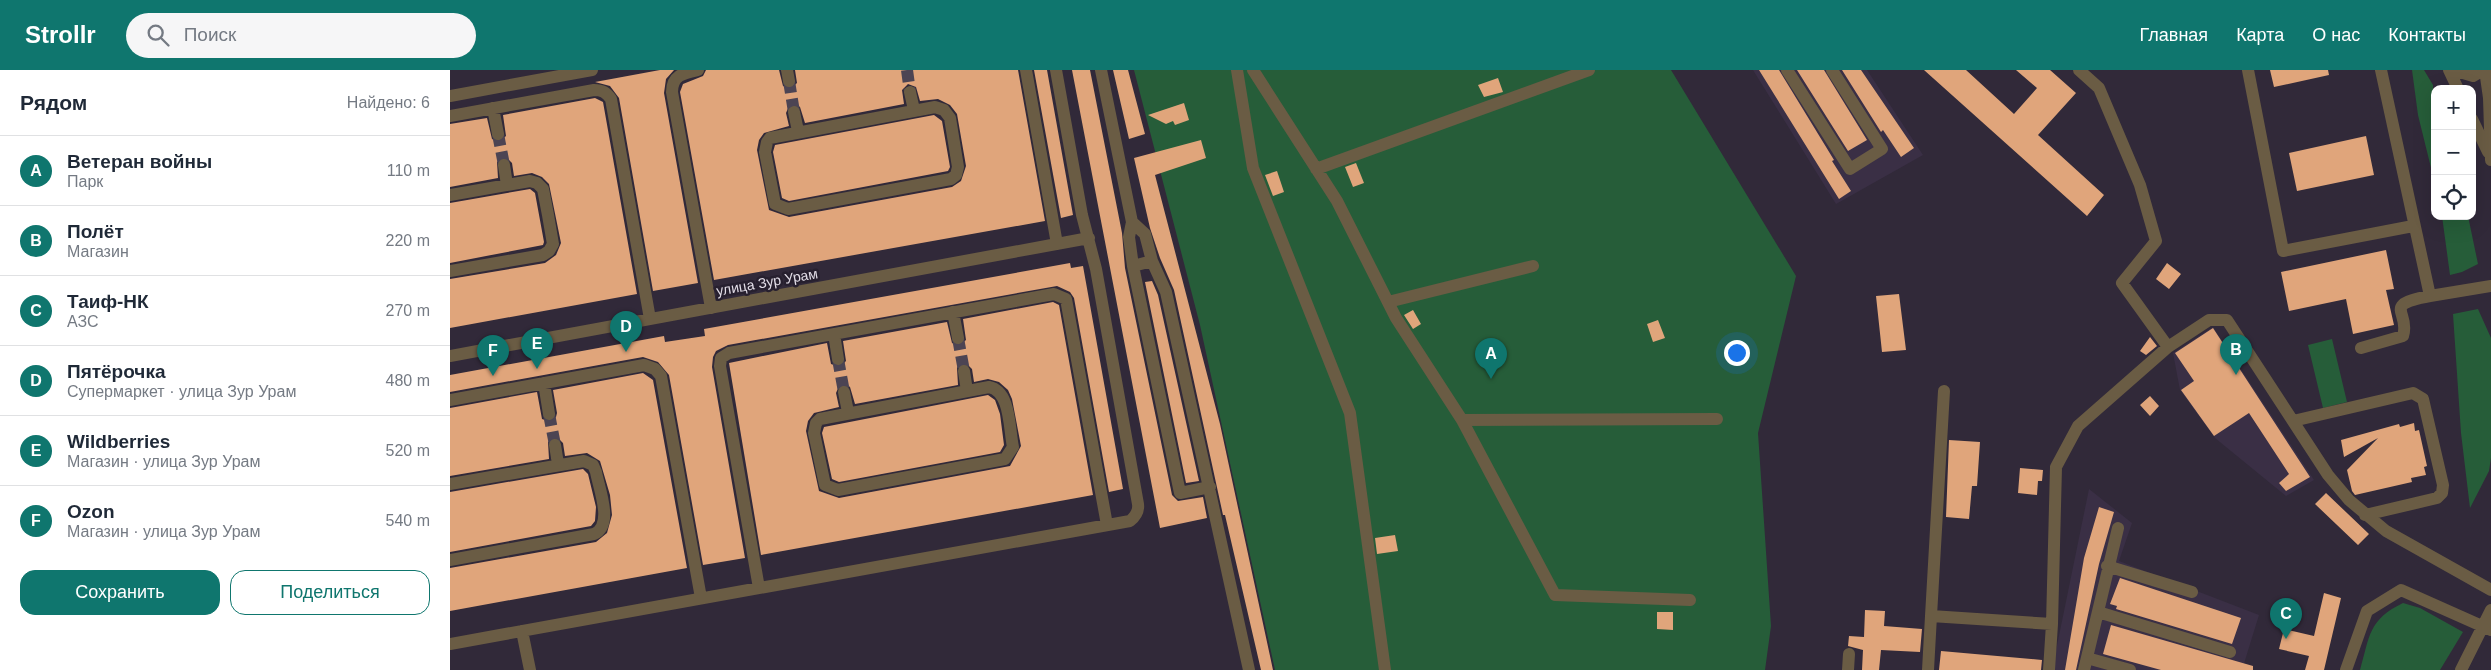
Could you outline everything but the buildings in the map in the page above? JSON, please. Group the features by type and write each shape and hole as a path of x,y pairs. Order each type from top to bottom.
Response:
{"street":[{"path":"450,96 592,70"},
{"path":"698,70 680,74 676,77 672,92 710,308"},
{"path":"1026,70 1057,244"},
{"path":"450,644 1130,521 1138,509 1089,238 1082,215 1056,70"},
{"path":"1101,70 1132,222 1129,237 1133,266 1180,493 1210,487"},
{"path":"1237,70 1254,168 1350,413 1385,670"},
{"path":"1253,70 1337,201 1396,318 1462,420 1555,595 1690,600"},
{"path":"1316,169 1589,70"},
{"path":"1787,70 1850,170 1882,149 1832,70"},
{"path":"2079,70 2099,88 2140,186 2156,240 2122,283 2168,347"},
{"path":"2248,70 2283,252 2413,226"},
{"path":"2381,70 2413,226 2430,296"},
{"path":"2449,70 2456,85"},
{"path":"2453,70 2473,76 2484,70 2489,98 2491,159"},
{"path":"450,116 594,90 600,90 608,95 611,99 650,319"},
{"path":"910,92 914,110"},
{"path":"939,107 949,115 958,167 954,177 924,185 783,209 773,200 765,147 770,138 798,131 939,107"},
{"path":"493,108 498,134"},
{"path":"794,112 798,131"},
{"path":"2476,127 2491,159"},
{"path":"504,165 507,185"},
{"path":"450,195 530,181 541,186 544,192 553,241 550,249 543,255 450,271"},
{"path":"1132,222 1145,234 1152,261 1166,292 1249,670"},
{"name":"улица Зур Урам","path":"450,356 1089,238"},
{"path":"1133,266 1152,261"},
{"path":"1388,302 1533,266"},
{"path":"2360,348 2403,336 2405,329 2400,313 2403,304 2411,300 2491,286"},
{"path":"759,588 720,362 724,355 953,312 1054,294 1066,299 1108,525"},
{"path":"953,312 958,338"},
{"path":"2050,670 2056,467 2078,426 2168,347 2209,320 2227,320 2328,475 2365,515 2386,531 2491,590"},
{"path":"834,334 838,359"},
{"path":"450,400 644,365 658,372 661,376 701,598"},
{"path":"964,371 967,391"},
{"path":"544,383 549,414"},
{"path":"992,387 1002,395 1013,447 1005,459 833,490 823,481 814,428 820,419 848,412 992,387"},
{"path":"1928,670 1944,391"},
{"path":"844,392 848,412"},
{"path":"2293,421 2413,393 2423,399 2443,485 2442,493 2437,498 2365,515"},
{"path":"1462,420 1717,419"},
{"path":"555,445 558,464"},
{"path":"450,484 584,460 595,468 605,520 601,530 594,534 450,560"},
{"path":"2118,528 2107,566 2086,664 2130,670"},
{"path":"2107,566 2192,592"},
{"path":"2346,670 2367,611 2401,590 2487,628"},
{"path":"2462,670 2487,628 2491,610"},
{"path":"2098,612 2230,652"},
{"path":"1931,616 2052,624"},
{"path":"522,631 530,670"},
{"path":"1848,670 1849,654"}],"shaded area":[{"path":"1753,70 1867,70 1923,155 1836,204"},
{"path":"2213,327 2314,480 2286,496 2215,438 2180,390 2173,353"},
{"path":"2089,489 2132,523 2119,561 2259,615 2242,670 2052,670"}],"green space":[{"path":"1134,70 1671,70 1796,276 1758,433 1771,626 1765,670 1275,670 1200,325"},
{"path":"2412,70 2424,70 2433,85 2431,85 2431,168 2418,115"},
{"path":"2443,220 2469,220 2478,264 2462,272 2450,275"},
{"path":"2478,309 2491,338 2491,458 2489,471 2470,508 2461,433 2453,314"},
{"path":"2332,339 2347,402 2323,408 2308,345"},
{"path":"2403,603 2420,608 2463,632 2440,670 2360,670 2372,630 2383,616"}],"tunnel":[{"path":"907,70 910,92"},
{"path":"789,81 794,112"},
{"path":"498,134 504,165"},
{"path":"958,338 964,371"},
{"path":"838,359 844,392"},
{"path":"549,414 555,445"}],"place":[{"name":"Пятёрочка","path":"626,352"},
{"name":"Wildberries","path":"537,369"},
{"name":"Полёт","path":"2236,375"},
{"name":"Ozon","path":"493,376"},
{"name":"Ветеран войны","path":"1491,379"},
{"name":"Таиф-НК","path":"2286,639"}]}
